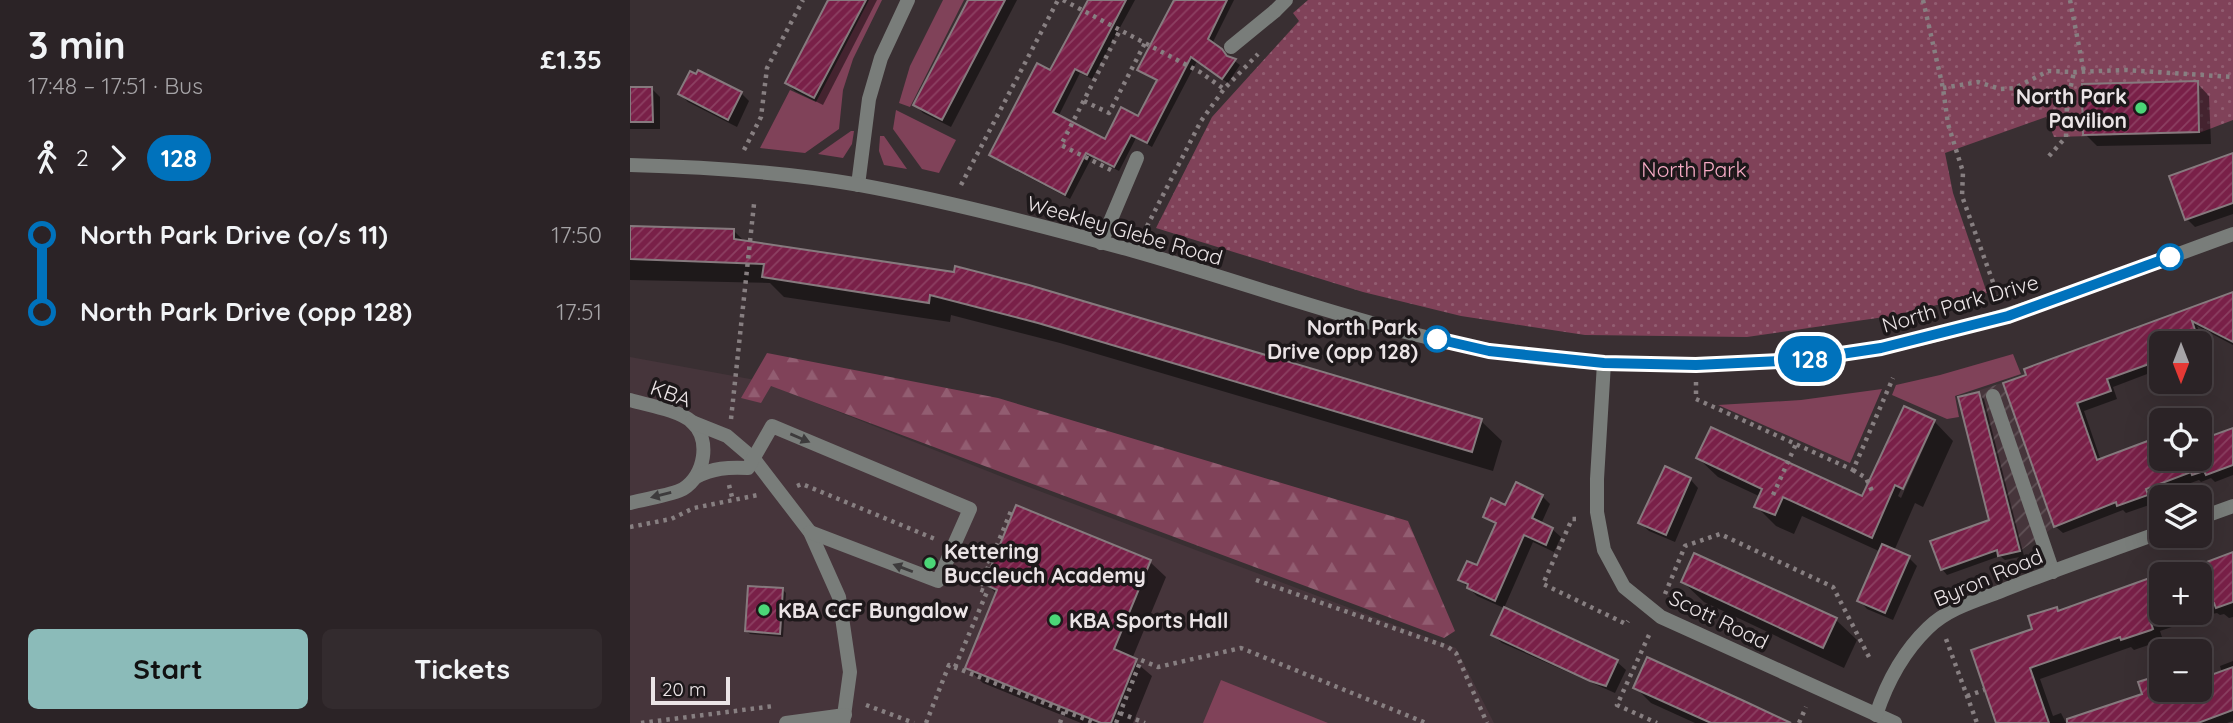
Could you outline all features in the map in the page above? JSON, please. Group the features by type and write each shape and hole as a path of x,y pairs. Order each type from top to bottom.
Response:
{"street":[{"path":"859,185 869,99 881,58 908,0"},
{"path":"1231,47 1286,0"},
{"path":"1101,243 1137,158"},
{"name":"Weekley Glebe Road","path":"630,165 734,170 859,185 970,209 1135,251 1356,320 1489,351 1604,363"},
{"name":"North Park Drive","path":"1604,363 1696,365 1801,360 1861,352 2008,316 2233,234"},
{"name":"Scott Road","path":"1604,363 1597,512 1604,550 1624,587 1661,617 1895,723"},
{"path":"1993,396 2053,572"},
{"name":"KBA","path":"630,400 679,415 692,422 702,437 704,455 696,477"},
{"path":"692,422 727,436 754,459 810,532 839,597 850,672 844,719 786,723"},
{"path":"630,503 682,489 709,470 724,467 748,468 772,426 970,509 938,581 810,532"},
{"path":"2212,514 2233,506"},
{"name":"Byron Road","path":"1876,715 1882,695 1902,657 1929,626 1954,610 2149,536"}],"path":[{"path":"734,170 761,117 767,68 803,0"},
{"path":"960,186 1060,0 1200,72 1224,89"},
{"path":"1923,0 1944,88 1948,124 1963,172 1962,196 1998,296"},
{"path":"2070,0 2084,72"},
{"path":"1120,30 1061,145 1128,179"},
{"path":"1084,100 1109,113 1145,43"},
{"path":"1142,236 1201,121 1224,89 1260,52"},
{"path":"1944,88 1978,82 2000,89 2015,88 2048,71 2126,70 2233,77"},
{"path":"2049,156 2066,137 2067,103 2074,72"},
{"path":"730,428 754,204"},
{"path":"1696,378 1696,399 1853,470 1866,478 1872,491"},
{"path":"1853,470 1894,378"},
{"path":"1773,495 1796,444"},
{"path":"791,488 802,485 990,562"},
{"path":"630,527 671,519 694,508 766,493"},
{"path":"955,667 987,592 979,589 1011,512"},
{"path":"1576,519 1572,519 1543,584 1626,624 1628,621"},
{"path":"1664,595 1685,545 1720,534 1833,587 1869,657"},
{"path":"1256,580 1448,647 1456,653 1487,723"},
{"path":"1649,635 1617,705 1657,723"},
{"path":"1947,639 1977,723"},
{"path":"1116,723 1141,660 1158,667 1241,648 1426,723"},
{"path":"926,723 948,664 1095,723"},
{"path":"1967,696 1984,690"},
{"path":"858,703 914,723"},
{"path":"641,723 785,705"},
{"path":"1799,723 1806,707"},
{"path":"1060,723 1064,710"},
{"path":"1119,713 1145,723"}],"shaded area":[{"name":"Kettering Buccleuch Academy","path":"630,357 761,381 1005,478 1456,648 1494,723 630,723"},
{"path":"2024,376 2075,519 2054,527 2020,551 1998,556 1958,397"}],"green space":[{"path":"869,0 882,0 853,59 843,90 839,129 805,153 760,148 790,90 816,102"},
{"path":"943,0 964,0 910,107 899,103 910,66"},
{"name":"North Park","path":"1308,0 2233,0 2233,120 2199,133 2054,137 2046,117 1945,153 1953,193 1987,293 1891,316 1747,337 1585,335 1461,316 1363,292 1156,228 1212,117 1299,21 1293,13"},
{"path":"896,110 956,140 939,173 922,169 893,129"},
{"path":"854,131 852,144 843,158 818,154"},
{"path":"880,136 884,136 907,169 884,165 879,151"},
{"path":"767,353 998,398 1408,521 1455,631 1444,638 771,386 761,403 741,398"},
{"path":"2013,354 2021,374 1955,396 1959,417 1947,419 1892,395 1896,385"},
{"path":"1882,389 1850,463 1718,405 1801,400"},
{"path":"1221,680 1328,723 1203,723"}],"building":[{"path":"828,0 866,0 814,98 785,83"},
{"path":"968,0 1005,0 942,120 913,105"},
{"path":"1088,0 1126,0 1087,75 1075,69 1053,112 1105,139 1121,107 1138,116 1157,80 1137,70 1174,0 1227,0 1208,39 1227,56 1236,59 1222,79 1191,57 1147,143 1131,135 1114,167 1086,153 1065,195 989,155 1037,63 1050,70"},
{"path":"698,70 742,92 728,120 678,94 690,71 696,74"},
{"name":"North Park Pavilion","path":"2198,81 2199,132 2083,135 2082,84"},
{"path":"630,87 652,87 653,122 630,122"},
{"path":"2233,153 2233,203 2185,220 2169,176"},
{"path":"630,226 734,229 734,239 954,272 955,266 1029,285 1482,419 1472,452 1038,323 930,295 929,303 762,277 764,264 630,259"},
{"path":"2233,292 2233,342 2192,321 2195,331 2149,331 2149,364 2107,379 2111,391 2077,403 2097,460 2149,440 2149,471 2204,471 2192,475 2191,472 2157,485 2149,485 2146,489 2148,495 2117,506 2116,502 2054,527 2003,383 2026,375 2024,369"},
{"path":"1979,392 2020,551 1998,556 1997,550 1941,570 1930,541 1989,520 1958,397"},
{"path":"1904,406 1935,420 1903,489 1895,485 1872,538 1783,497 1775,515 1754,507 1762,489 1696,458 1711,427 1862,496"},
{"path":"2233,428 2233,465 2206,475 2204,471 2212,471 2212,436"},
{"path":"1665,466 1691,478 1666,535 1638,523"},
{"path":"1516,482 1543,495 1532,518 1553,528 1546,545 1524,535 1495,601 1467,588 1468,584 1458,580 1467,561 1477,565 1496,523 1483,517 1491,498 1505,505"},
{"name":"KBA Sports Hall","path":"1016,505 1151,560 1114,649 1137,659 1111,723 1101,723 965,668 997,590 984,584"},
{"path":"1882,544 1910,556 1885,613 1857,601"},
{"path":"2233,552 2233,602 2216,608 2212,604 2212,562 2207,562"},
{"path":"1694,553 1837,618 1823,648 1681,582"},
{"path":"2149,578 2149,625 2153,629 2121,640 2120,637 2030,668 2049,723 1996,723 1971,650 2032,629 2028,616 2057,607 2058,611"},
{"name":"KBA CCF Bungalow","path":"748,586 783,588 780,634 745,631"},
{"path":"1504,607 1618,660 1606,686 1491,635"},
{"path":"1647,657 1791,723 1711,723 1633,688"},
{"path":"2233,667 2233,710 2198,723 2067,723 2067,719 2142,694 2138,682 2149,679 2149,702 2212,702 2212,675"}],"bus line":[{"name":"128","path":"1437,339 1489,351 1604,363 1696,365 1801,360 1881,348 2008,316 2170,257"}],"place":[{"name":"North Park Pavilion","path":"2141,108"},
{"name":"North Park Drive (opp 128)","path":"1437,339"},
{"name":"Kettering Buccleuch Academy","path":"930,563"},
{"name":"KBA CCF Bungalow","path":"764,610"},
{"name":"KBA Sports Hall","path":"1055,620"}]}
